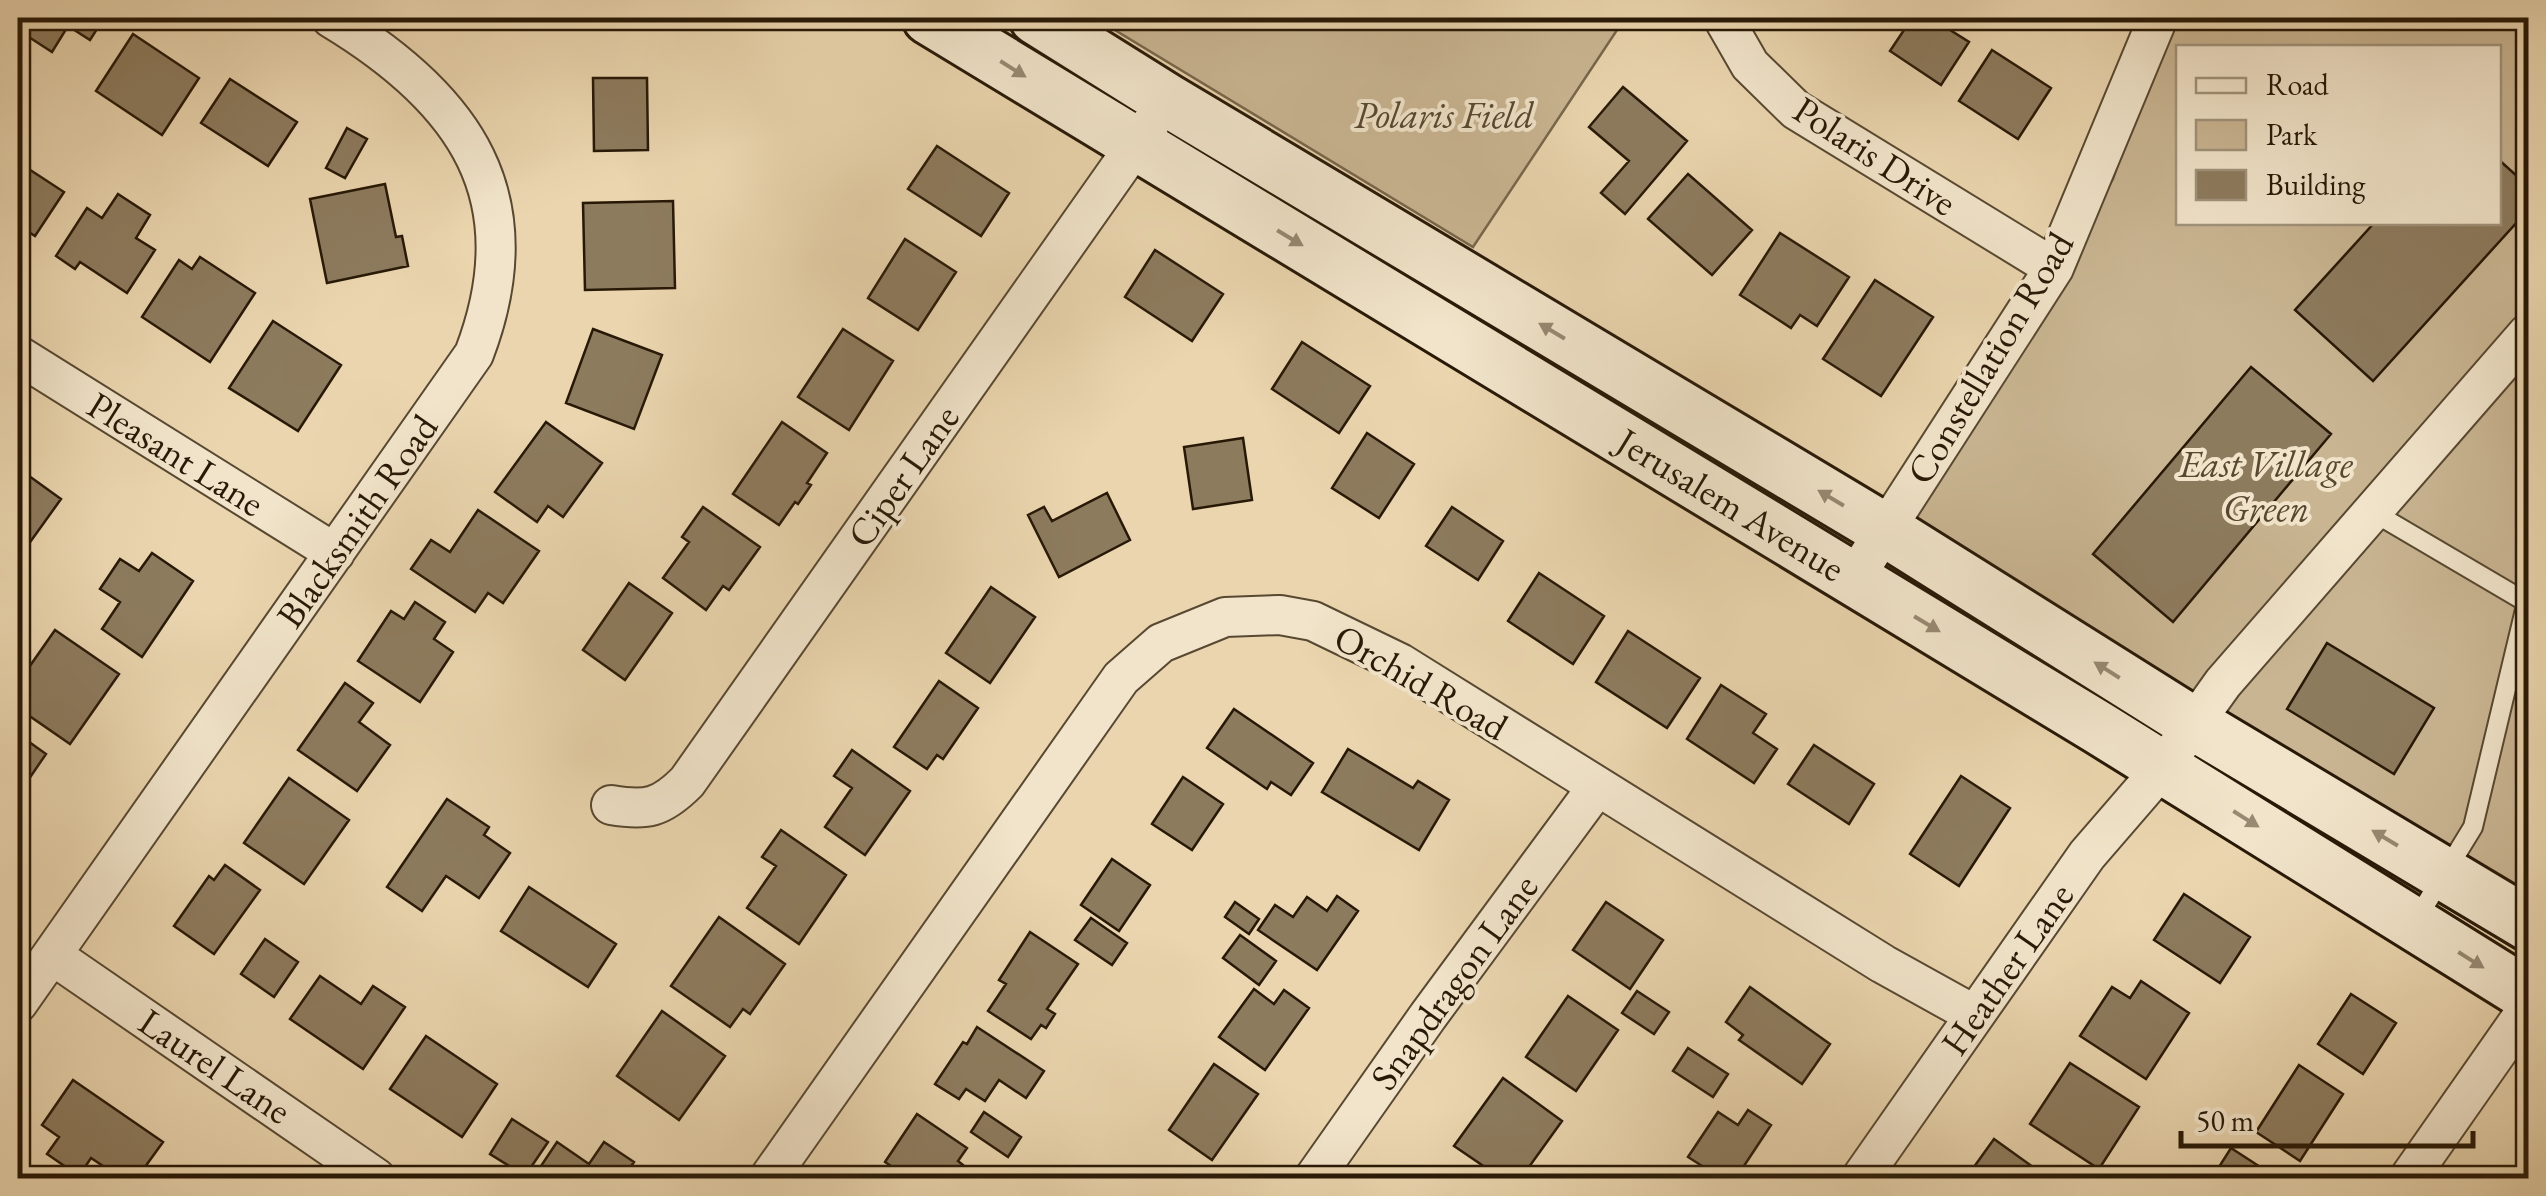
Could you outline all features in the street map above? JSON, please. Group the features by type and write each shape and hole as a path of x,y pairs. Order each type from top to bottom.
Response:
{"main road":[{"name":"Jerusalem Avenue","path":"930,18 2163,767 2528,995"},
{"name":"Jerusalem Avenue","path":"1036,18 1885,530 2194,724 2528,924"}],"street":[{"name":"Polaris Drive","path":"1723,18 1750,66 1796,110 2054,268"},
{"name":"Constellation Road","path":"1854,580 2054,268 2158,18"},
{"name":"Blacksmith Road","path":"18,1003 474,354 489,313 497,267 491,197 460,127 434,95 346,21"},
{"name":"Ciper Lane","path":"611,804 631,808 660,804 687,782 1167,100"},
{"path":"2163,767 2223,682 2528,333"},
{"name":"Pleasant Lane","path":"18,355 335,553"},
{"name":"Orchid Road","path":"769,1178 1121,678 1161,643 1225,617 1280,615 1313,621 1400,664 1883,964 1976,1015"},
{"name":"Heather Lane","path":"1861,1178 2087,855 2163,767"},
{"name":"Snapdragon Lane","path":"1314,1178 1596,787"},
{"name":"Laurel Lane","path":"52,954 376,1178"},
{"path":"2408,1178 2528,1008"}],"lane":[{"path":"2373,512 2527,599 2472,827 2413,924"}],"green space":[{"name":"Polaris Field","path":"1095,18 1625,18 1473,247"},
{"name":"East Village Green","path":"2167,18 2528,18 2528,957 1876,554 2113,179"}],"building":[{"path":"30,18 104,18 90,40 68,26 52,52 21,32"},
{"path":"1912,18 1931,18 1969,42 1941,85 1890,51"},
{"path":"133,34 199,78 162,135 96,91"},
{"path":"1992,50 2051,88 2018,139 1959,101"},
{"path":"593,78 647,78 648,150 594,151"},
{"path":"230,79 297,122 268,166 201,123"},
{"path":"1623,87 1687,141 1625,214 1601,193 1629,161 1589,127"},
{"path":"347,128 367,139 345,178 326,168"},
{"path":"937,146 1009,193 981,236 908,189"},
{"path":"18,162 64,192 35,236 18,225"},
{"path":"2501,162 2528,186 2528,210 2373,381 2295,310 2372,225 2501,225"},
{"path":"1688,174 1752,230 1712,275 1648,219"},
{"path":"385,184 396,237 402,236 408,266 327,283 310,199"},
{"path":"118,194 150,215 136,238 155,250 127,293 80,262 75,269 56,256 87,208 102,218"},
{"path":"673,201 675,288 585,290 583,203"},
{"path":"1780,233 1849,277 1817,326 1800,315 1791,328 1740,295"},
{"path":"905,239 956,272 918,330 868,298"},
{"path":"1155,250 1223,294 1192,341 1125,297"},
{"path":"200,257 255,293 210,362 142,317 179,260 192,269"},
{"path":"1875,280 1933,317 1881,396 1823,359"},
{"path":"273,321 341,365 298,431 229,388"},
{"path":"593,329 662,355 634,429 566,403"},
{"path":"843,329 893,361 849,430 798,397"},
{"path":"1302,342 1370,386 1339,433 1272,389"},
{"path":"2251,367 2331,434 2173,622 2093,554"},
{"path":"546,422 602,463 563,517 548,506 537,522 495,492"},
{"path":"782,422 827,453 807,483 811,485 779,525 733,494"},
{"path":"1367,433 1414,464 1379,518 1332,488"},
{"path":"1243,438 1252,500 1193,509 1184,447"},
{"path":"18,468 61,499 23,552 18,548"},
{"path":"1107,493 1130,540 1059,577 1028,515 1044,507 1052,521"},
{"path":"703,507 760,547 729,590 723,586 706,610 663,578 689,542 682,537"},
{"path":"1452,507 1503,541 1478,580 1426,546"},
{"path":"478,510 539,551 503,603 488,593 475,612 411,569 431,540 450,552"},
{"path":"152,553 193,581 142,657 102,629 120,602 100,589 120,559 139,571"},
{"path":"1539,573 1604,616 1573,664 1508,621"},
{"path":"629,583 672,613 625,680 583,650"},
{"path":"991,587 1035,617 990,683 946,653"},
{"path":"415,602 445,622 434,639 453,652 420,702 358,661 391,611 404,619"},
{"path":"55,630 119,674 70,744 18,708 18,683"},
{"path":"1628,631 1700,678 1667,728 1596,682"},
{"path":"2327,643 2434,708 2394,774 2287,709"},
{"path":"939,681 978,708 943,759 937,755 927,769 894,747"},
{"path":"345,683 373,703 359,722 390,745 357,791 298,750"},
{"path":"1721,685 1766,714 1753,733 1777,749 1754,783 1687,739"},
{"path":"1234,709 1313,763 1291,795 1271,782 1267,789 1207,748"},
{"path":"18,734 46,754 18,795"},
{"path":"1814,745 1874,784 1849,824 1788,784"},
{"path":"1348,749 1413,788 1418,781 1449,800 1419,850 1322,792"},
{"path":"852,750 910,791 865,855 825,827 852,788 834,776"},
{"path":"1961,776 2010,808 1959,886 1910,854"},
{"path":"1183,777 1223,804 1192,850 1152,824"},
{"path":"289,778 349,820 304,884 244,843"},
{"path":"447,799 489,827 484,835 510,853 479,898 446,876 422,911 387,887"},
{"path":"781,830 846,875 799,944 747,908 776,866 762,857"},
{"path":"1112,859 1150,885 1119,931 1081,905"},
{"path":"225,865 260,890 214,954 174,926 209,876 214,880"},
{"path":"529,887 616,944 588,987 501,931"},
{"path":"2184,894 2250,937 2220,983 2154,940"},
{"path":"1337,896 1358,911 1317,970 1258,930 1275,905 1293,917 1307,897 1327,911"},
{"path":"1235,902 1259,919 1249,934 1225,917"},
{"path":"1606,902 1663,940 1630,989 1573,950"},
{"path":"719,917 785,964 750,1014 743,1009 730,1027 671,986"},
{"path":"1091,918 1127,943 1112,965 1075,940"},
{"path":"1030,932 1078,964 1047,1009 1055,1014 1046,1028 1041,1025 1031,1039 988,1011 1006,984 999,980"},
{"path":"1240,935 1276,961 1259,985 1223,958"},
{"path":"265,939 298,962 274,997 241,974"},
{"path":"320,976 361,1004 373,986 405,1007 363,1069 290,1019"},
{"path":"2141,981 2189,1013 2146,1079 2080,1036 2112,987 2130,998"},
{"path":"1750,987 1830,1044 1802,1084 1739,1040 1743,1035 1726,1022"},
{"path":"1254,989 1274,1004 1284,990 1309,1008 1265,1070 1219,1037"},
{"path":"1637,991 1669,1012 1654,1034 1622,1013"},
{"path":"2351,994 2396,1023 2363,1074 2318,1044"},
{"path":"1568,996 1618,1030 1576,1091 1526,1057"},
{"path":"662,1011 725,1056 679,1120 617,1076"},
{"path":"977,1027 1044,1071 1026,1098 999,1080 985,1101 966,1089 959,1099 935,1084"},
{"path":"426,1036 497,1084 462,1137 390,1089"},
{"path":"1688,1048 1728,1074 1713,1097 1673,1071"},
{"path":"2070,1063 2139,1107 2099,1169 2030,1124"},
{"path":"1214,1064 1258,1094 1212,1160 1169,1130"},
{"path":"2299,1065 2343,1094 2300,1161 2256,1132"},
{"path":"1503,1078 1562,1121 1521,1178 1501,1178 1454,1146"},
{"path":"73,1080 163,1142 137,1178 121,1178 91,1158 79,1176 47,1154 59,1137 42,1125"},
{"path":"1748,1110 1771,1125 1736,1178 1721,1178 1688,1157 1718,1112 1738,1125"},
{"path":"984,1112 1021,1137 1008,1157 971,1132"},
{"path":"917,1114 967,1148 958,1161 979,1178 909,1178 885,1162"},
{"path":"512,1119 548,1142 525,1176 490,1154"},
{"path":"1994,1139 2033,1167 2024,1178 1966,1178"},
{"path":"557,1142 589,1164 604,1142 634,1162 623,1178 533,1178"},
{"path":"2231,1148 2274,1176 2273,1178 2212,1178"},
{"path":"2528,1152 2528,1178 2512,1178"}]}
